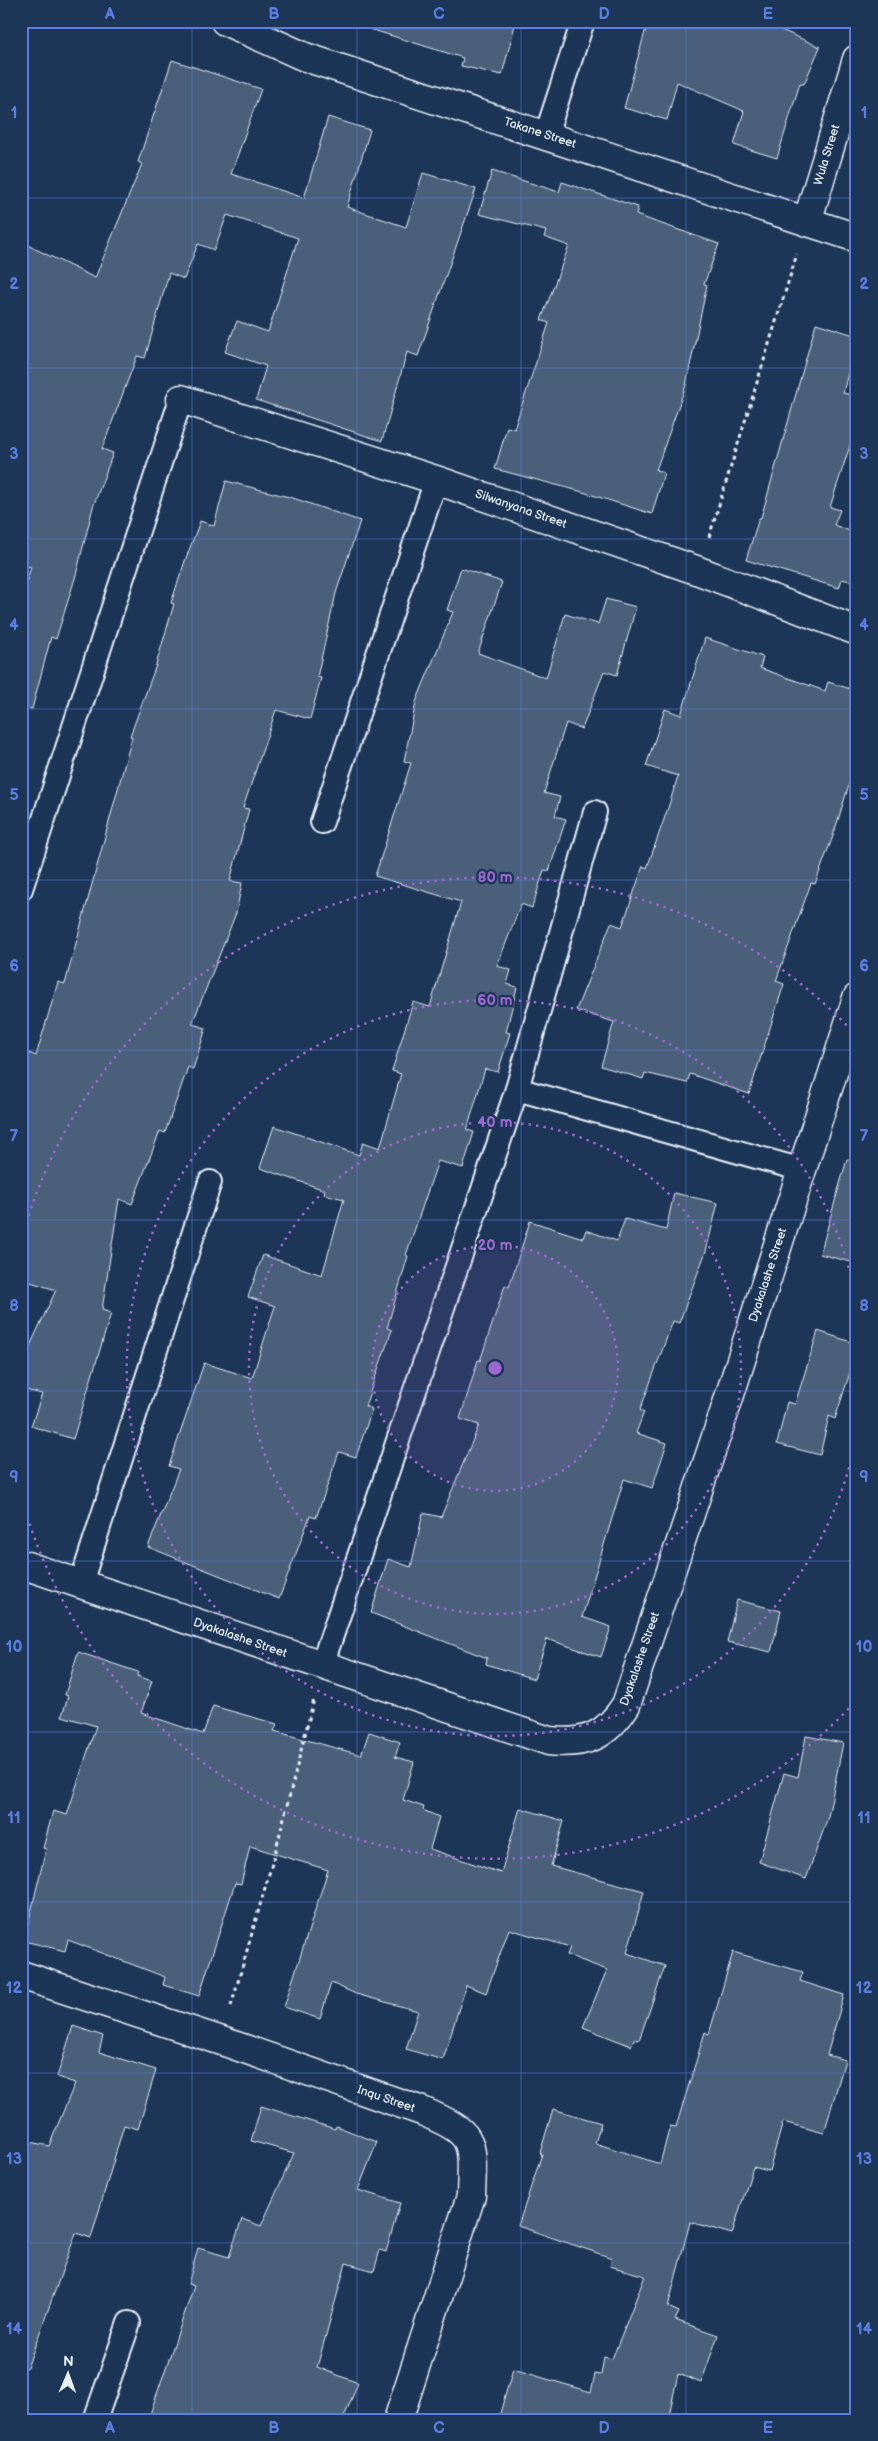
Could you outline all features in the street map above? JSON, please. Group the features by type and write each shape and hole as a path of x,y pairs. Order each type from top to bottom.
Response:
{"street":[{"name":"Takane Street","path":"226,21 305,57 857,238"},
{"name":"Wula Street","path":"807,222 857,59"},
{"name":"Silwanyana Street","path":"181,398 436,480 699,571 857,632"},
{"name":"Dyakalashe Street","path":"21,1564 549,1741 570,1743 586,1739 604,1731 615,1722 626,1705 726,1407 857,998"},
{"name":"Inqu Street","path":"21,1975 222,2041 422,2111 453,2124 468,2139 472,2157 471,2196 398,2420"}],"lane":[{"path":"546,135 583,21"},
{"path":"21,890 181,398"},
{"path":"322,822 436,480"},
{"path":"322,1665 517,1089 595,812"},
{"path":"517,1089 802,1170"},
{"path":"81,1583 210,1182"},
{"path":"95,2420 129,2323"}],"path":[{"path":"699,571 807,222"},
{"path":"222,2041 275,1853 322,1665"}],"building":[{"path":"371,21 516,21 502,75 461,66 463,58 370,29"},
{"path":"648,21 761,21 820,47 804,84 800,83 777,158 734,145 744,111 677,82 667,120 624,108"},
{"path":"172,60 261,89 231,174 304,198 328,117 370,130 347,207 406,227 423,173 476,189 418,356 407,352 382,441 256,400 266,366 225,352 237,321 268,332 298,238 227,215 214,250 198,244 184,279 169,273 145,358 137,356 102,449 113,453 93,507 76,575 56,639 51,637 32,709 21,707 21,598 31,567 21,565 21,242 95,278 142,164 138,162"},
{"path":"492,171 559,192 562,182 638,207 636,215 719,244 704,284 707,285 686,385 656,470 664,473 652,514 583,492 495,469 507,427 514,429 549,323 541,320 569,246 544,237 546,231 479,214"},
{"path":"816,323 857,336 843,393 857,396 857,424 830,507 840,510 834,525 855,533 852,543 857,545 857,583 842,579 839,588 746,560 759,518 761,518"},
{"path":"226,481 293,498 360,521 336,593 317,677 321,678 310,719 276,710 243,808 249,809 230,881 242,883 236,913 192,1024 206,1028 193,1069 188,1067 165,1133 160,1131 132,1204 119,1199 102,1310 111,1313 73,1439 31,1426 42,1394 21,1389 21,1365 56,1290 21,1279 21,1078 29,1053 36,1056 58,982 65,984 132,737 130,736 155,668 174,604 171,603 185,561 200,521 214,526"},
{"path":"461,568 502,582 478,653 546,678 565,614 598,624 606,599 636,607 617,675 604,671 582,729 566,723 544,793 560,797 555,816 566,819 549,871 544,870 532,908 521,904 497,966 511,970 507,984 517,987 506,1032 510,1033 498,1072 485,1069 467,1130 474,1132 463,1168 438,1161 406,1255 408,1256 387,1328 392,1330 365,1406 372,1409 356,1457 339,1452 316,1518 310,1516 279,1599 148,1547 179,1469 169,1466 204,1363 252,1378 275,1306 248,1297 263,1255 322,1275 344,1199 324,1194 325,1190 260,1168 274,1126 359,1155 363,1142 380,1148 401,1074 392,1071 413,1002 430,1007 461,902 375,876 411,763 404,761 416,702 453,612 447,610"},
{"path":"705,638 763,657 760,668 825,691 828,682 857,691 857,759 833,836 815,884 811,883 776,981 784,984 749,1094 690,1074 687,1083 645,1073 643,1079 601,1066 614,1022 576,1010 611,923 622,927 643,866 647,868 668,808 678,776 646,766 665,709 681,715"},
{"path":"847,1159 857,1160 857,1237 851,1262 820,1254"},
{"path":"674,1193 718,1203 706,1251 679,1323 673,1321 640,1410 644,1412 636,1433 667,1443 652,1488 624,1479 582,1617 611,1627 601,1657 547,1639 534,1679 486,1664 487,1658 371,1613 388,1559 411,1567 423,1513 441,1517 479,1425 460,1419 478,1360 480,1361 505,1285 509,1287 530,1221 583,1238 586,1230 617,1241 625,1219 666,1230"},
{"path":"818,1331 857,1344 857,1351 835,1419 829,1416 820,1455 777,1444 787,1402 795,1404"},
{"path":"737,1600 781,1611 771,1652 727,1642"},
{"path":"78,1652 138,1672 137,1676 152,1681 141,1713 203,1734 213,1706 277,1724 274,1731 361,1755 369,1732 400,1742 395,1757 414,1762 403,1800 424,1807 423,1810 439,1817 430,1849 501,1873 520,1808 564,1821 551,1866 644,1891 627,1953 665,1966 639,2040 634,2039 631,2046 583,2027 607,1970 567,1955 570,1947 509,1929 486,1993 466,1985 443,2060 406,2049 418,2011 356,1994 331,1983 320,2019 284,2007 328,1870 250,1846 241,1884 235,1883 199,1996 163,1985 165,1977 68,1940 65,1951 24,1941 46,1849 43,1848 53,1811 67,1815 96,1726 62,1716 68,1696 65,1695"},
{"path":"806,1736 843,1743 828,1817 806,1879 759,1862 784,1773 798,1777"},
{"path":"733,1952 803,1972 800,1981 844,1995 827,2055 845,2060 824,2133 783,2122 769,2171 753,2167 732,2234 690,2222 668,2307 679,2312 675,2320 718,2335 701,2383 678,2374 668,2420 498,2420 513,2369 591,2392 595,2374 601,2375 604,2357 612,2359 645,2276 610,2266 612,2258 518,2226 542,2154 540,2153 553,2109 601,2123 595,2143 660,2164 670,2126 676,2127 705,2032 709,2034"},
{"path":"73,2026 103,2036 99,2052 156,2070 138,2129 124,2125 91,2238 76,2233 27,2368 21,2367 21,2140 49,2146 75,2083 57,2077"},
{"path":"261,2106 335,2129 336,2126 377,2142 358,2190 400,2203 386,2252 380,2250 374,2271 346,2263 317,2367 358,2383 343,2420 148,2420 194,2286 188,2284 198,2248 229,2257 242,2219 261,2226 294,2153 251,2141"}]}
